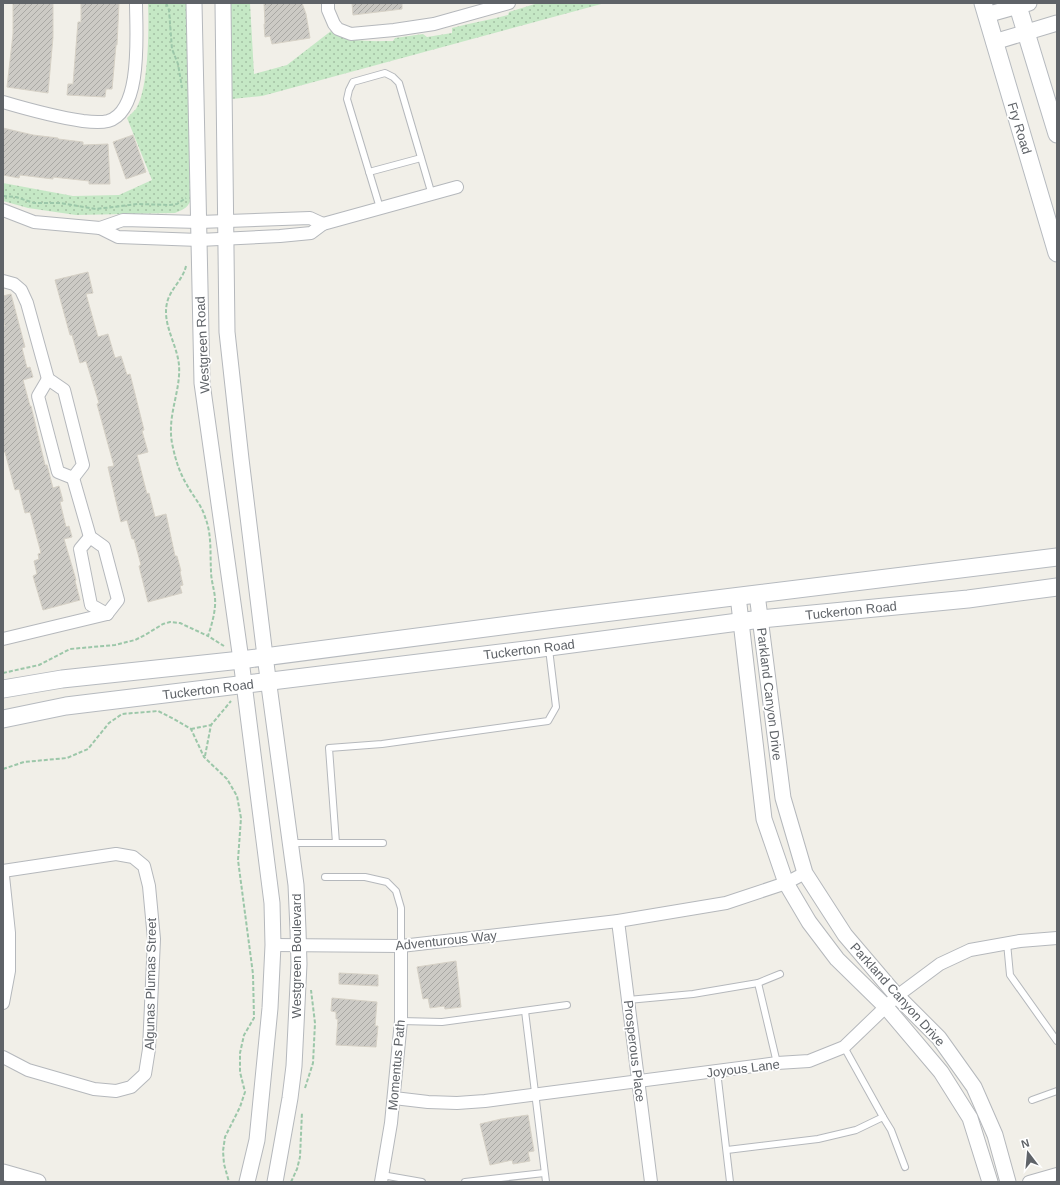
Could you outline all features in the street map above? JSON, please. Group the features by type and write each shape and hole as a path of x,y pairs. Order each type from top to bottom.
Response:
{"main road":[{"path":"1021,4 1026,32 1056,124"},
{"name":"Fry Road","path":"985,9 1057,253"},
{"name":"Tuckerton Road","path":"3,689 62,679 241,660 738,596 1057,557"},
{"name":"Tuckerton Road","path":"3,719 66,706 269,682 761,619 968,599 1057,587"}],"street":[{"path":"3,102 60,118 98,122 113,119 120,114 127,104 134,77 136,3"},
{"name":"Westgreen Road","path":"194,3 202,383 241,660 243,685"},
{"name":"Westgreen Road","path":"223,3 227,332 230,368 269,682"},
{"path":"328,3 328,10 331,18 338,28 351,34 394,30 439,23 509,3"},
{"path":"985,9 1021,4"},
{"path":"994,42 1057,23"},
{"path":"3,210 34,222 100,228 118,237 199,240 280,236 311,233 323,224 457,187"},
{"path":"100,228 123,220 226,222 310,218 323,224"},
{"path":"3,281 14,284 21,290 27,303 48,379 64,390 83,465 73,478"},
{"path":"48,379 38,396 58,472 73,478"},
{"path":"3,639 107,614 118,600 104,547 90,537 73,478"},
{"path":"90,537 80,549 91,605 107,614"},
{"name":"Parkland Canyon Drive","path":"757,594 783,798 805,873 845,935 897,996 939,1038 974,1087 995,1135 1008,1182"},
{"name":"Parkland Canyon Drive","path":"738,596 764,819 786,882 809,922 837,959 886,1007 941,1072 970,1118 990,1182"},
{"name":"Westgreen Boulevard","path":"269,682 296,885 299,945 294,1066 290,1098 275,1182"},
{"name":"Westgreen Boulevard","path":"243,685 272,903 273,945 270,1008 257,1140 247,1182"},
{"name":"Algunas Plumas Street","path":"3,871 116,854 133,857 144,866 149,886 154,939 149,1050 145,1074 131,1087 116,1091 94,1089 28,1070 3,1057"},
{"name":"Adventurous Way","path":"273,945 401,946 618,920 726,904 786,882 805,873"},
{"path":"3,876 9,933 9,971 3,1003"},
{"name":"Prosperous Place","path":"618,920 651,1182"},
{"name":"Joyous Lane","path":"394,1098 428,1102 457,1103 638,1082 777,1063 809,1061 844,1047 897,996 940,964 952,958 970,950 1020,941 1057,938"},
{"name":"Momentus Path","path":"381,1179 394,1098 401,1021 401,946"},
{"path":"3,1172 38,1182"},
{"path":"1029,1182 1057,1174"}],"lane":[{"path":"380,208 347,99 352,82 385,72 399,82 432,195"},
{"path":"369,172 421,158"},
{"path":"336,843 329,748 382,744 548,721 556,707 548,647"},
{"path":"290,843 383,843"},
{"path":"325,877 365,877 387,882 396,891 401,908 401,946"},
{"path":"1007,943 1010,975 1057,1041"},
{"path":"628,1000 693,994 758,983 780,974"},
{"path":"758,983 777,1063"},
{"path":"401,1021 442,1022 567,1006"},
{"path":"525,1011 546,1182"},
{"path":"844,1047 891,1130 905,1167"},
{"path":"717,1071 730,1182"},
{"path":"1032,1100 1057,1092"},
{"path":"727,1150 818,1139 856,1130 883,1117"},
{"path":"465,1182 544,1173"},
{"path":"381,1179 422,1182"}],"path":[{"path":"166,3 169,10 172,49 178,64 183,93"},
{"path":"3,196 16,197 34,203 65,204 96,209 138,204 177,204 188,197 188,194"},
{"path":"188,260 180,281 169,296 166,308 168,328 177,352 179,366 171,434 176,461 181,473 204,513 207,522 211,551 211,579 215,597 212,624 208,636"},
{"path":"3,673 39,665 70,649 115,645 134,640 144,636 163,624 170,622 180,623 208,636 224,646"},
{"path":"204,757 211,725 231,702"},
{"path":"3,769 24,762 67,758 88,749 109,723 122,714 158,711 191,728 211,725"},
{"path":"191,728 204,757 227,779 237,796 241,818 238,860 253,974 254,1018 244,1035 240,1053 240,1072 245,1092 240,1107 225,1137 222,1151 229,1182"}],"green space":[{"path":"148,3 189,3 192,196 188,205 184,209 175,213 76,215 28,208 3,201 3,183 73,196 119,195 152,180 127,118 136,109 144,87 147,58"},
{"path":"230,3 250,3 254,74 287,65 331,31 345,38 369,41 393,41 395,38 423,34 427,37 452,33 452,28 508,15 509,12 538,3 605,3 262,96 232,99"}],"building":[{"path":"13,3 53,3 53,37 48,93 7,87 13,34"},
{"path":"81,3 119,3 117,45 112,89 106,89 105,97 67,95 68,84 73,84 78,22 81,22"},
{"path":"264,3 302,3 306,14 310,38 272,44 270,36 265,37"},
{"path":"352,3 402,3 402,9 353,15"},
{"path":"3,128 33,135 83,142 83,145 108,144 110,184 89,184 89,181 53,177 53,179 20,175 19,178 3,175"},
{"path":"133,135 146,172 126,179 113,142"},
{"path":"88,272 93,293 86,294 98,337 108,334 115,358 121,356 127,375 130,374 148,452 137,455 147,494 149,493 155,517 166,514 175,556 177,556 181,571 183,585 180,586 182,593 148,602 134,539 132,539 127,520 121,522 108,467 114,466 97,404 99,403 86,361 80,363 72,335 70,335 55,280"},
{"path":"11,294 25,347 22,348 27,368 30,367 33,377 23,380 31,406 45,465 47,465 53,488 59,486 63,501 60,502 66,527 69,526 72,537 64,539 76,580 80,600 43,610 33,576 37,574 34,561 39,559 38,554 41,553 30,512 25,513 19,489 15,490 5,452 3,452 3,327 5,326 3,319 3,296"},
{"path":"456,961 461,1007 445,1009 444,1006 430,1008 428,998 423,999 417,967"},
{"path":"339,973 378,975 378,986 339,984"},
{"path":"332,998 377,1002 375,1026 378,1026 376,1047 336,1045 338,1019 336,1019 336,1012 331,1011"},
{"path":"528,1115 534,1151 528,1152 530,1161 513,1164 512,1160 490,1165 480,1124"}]}
